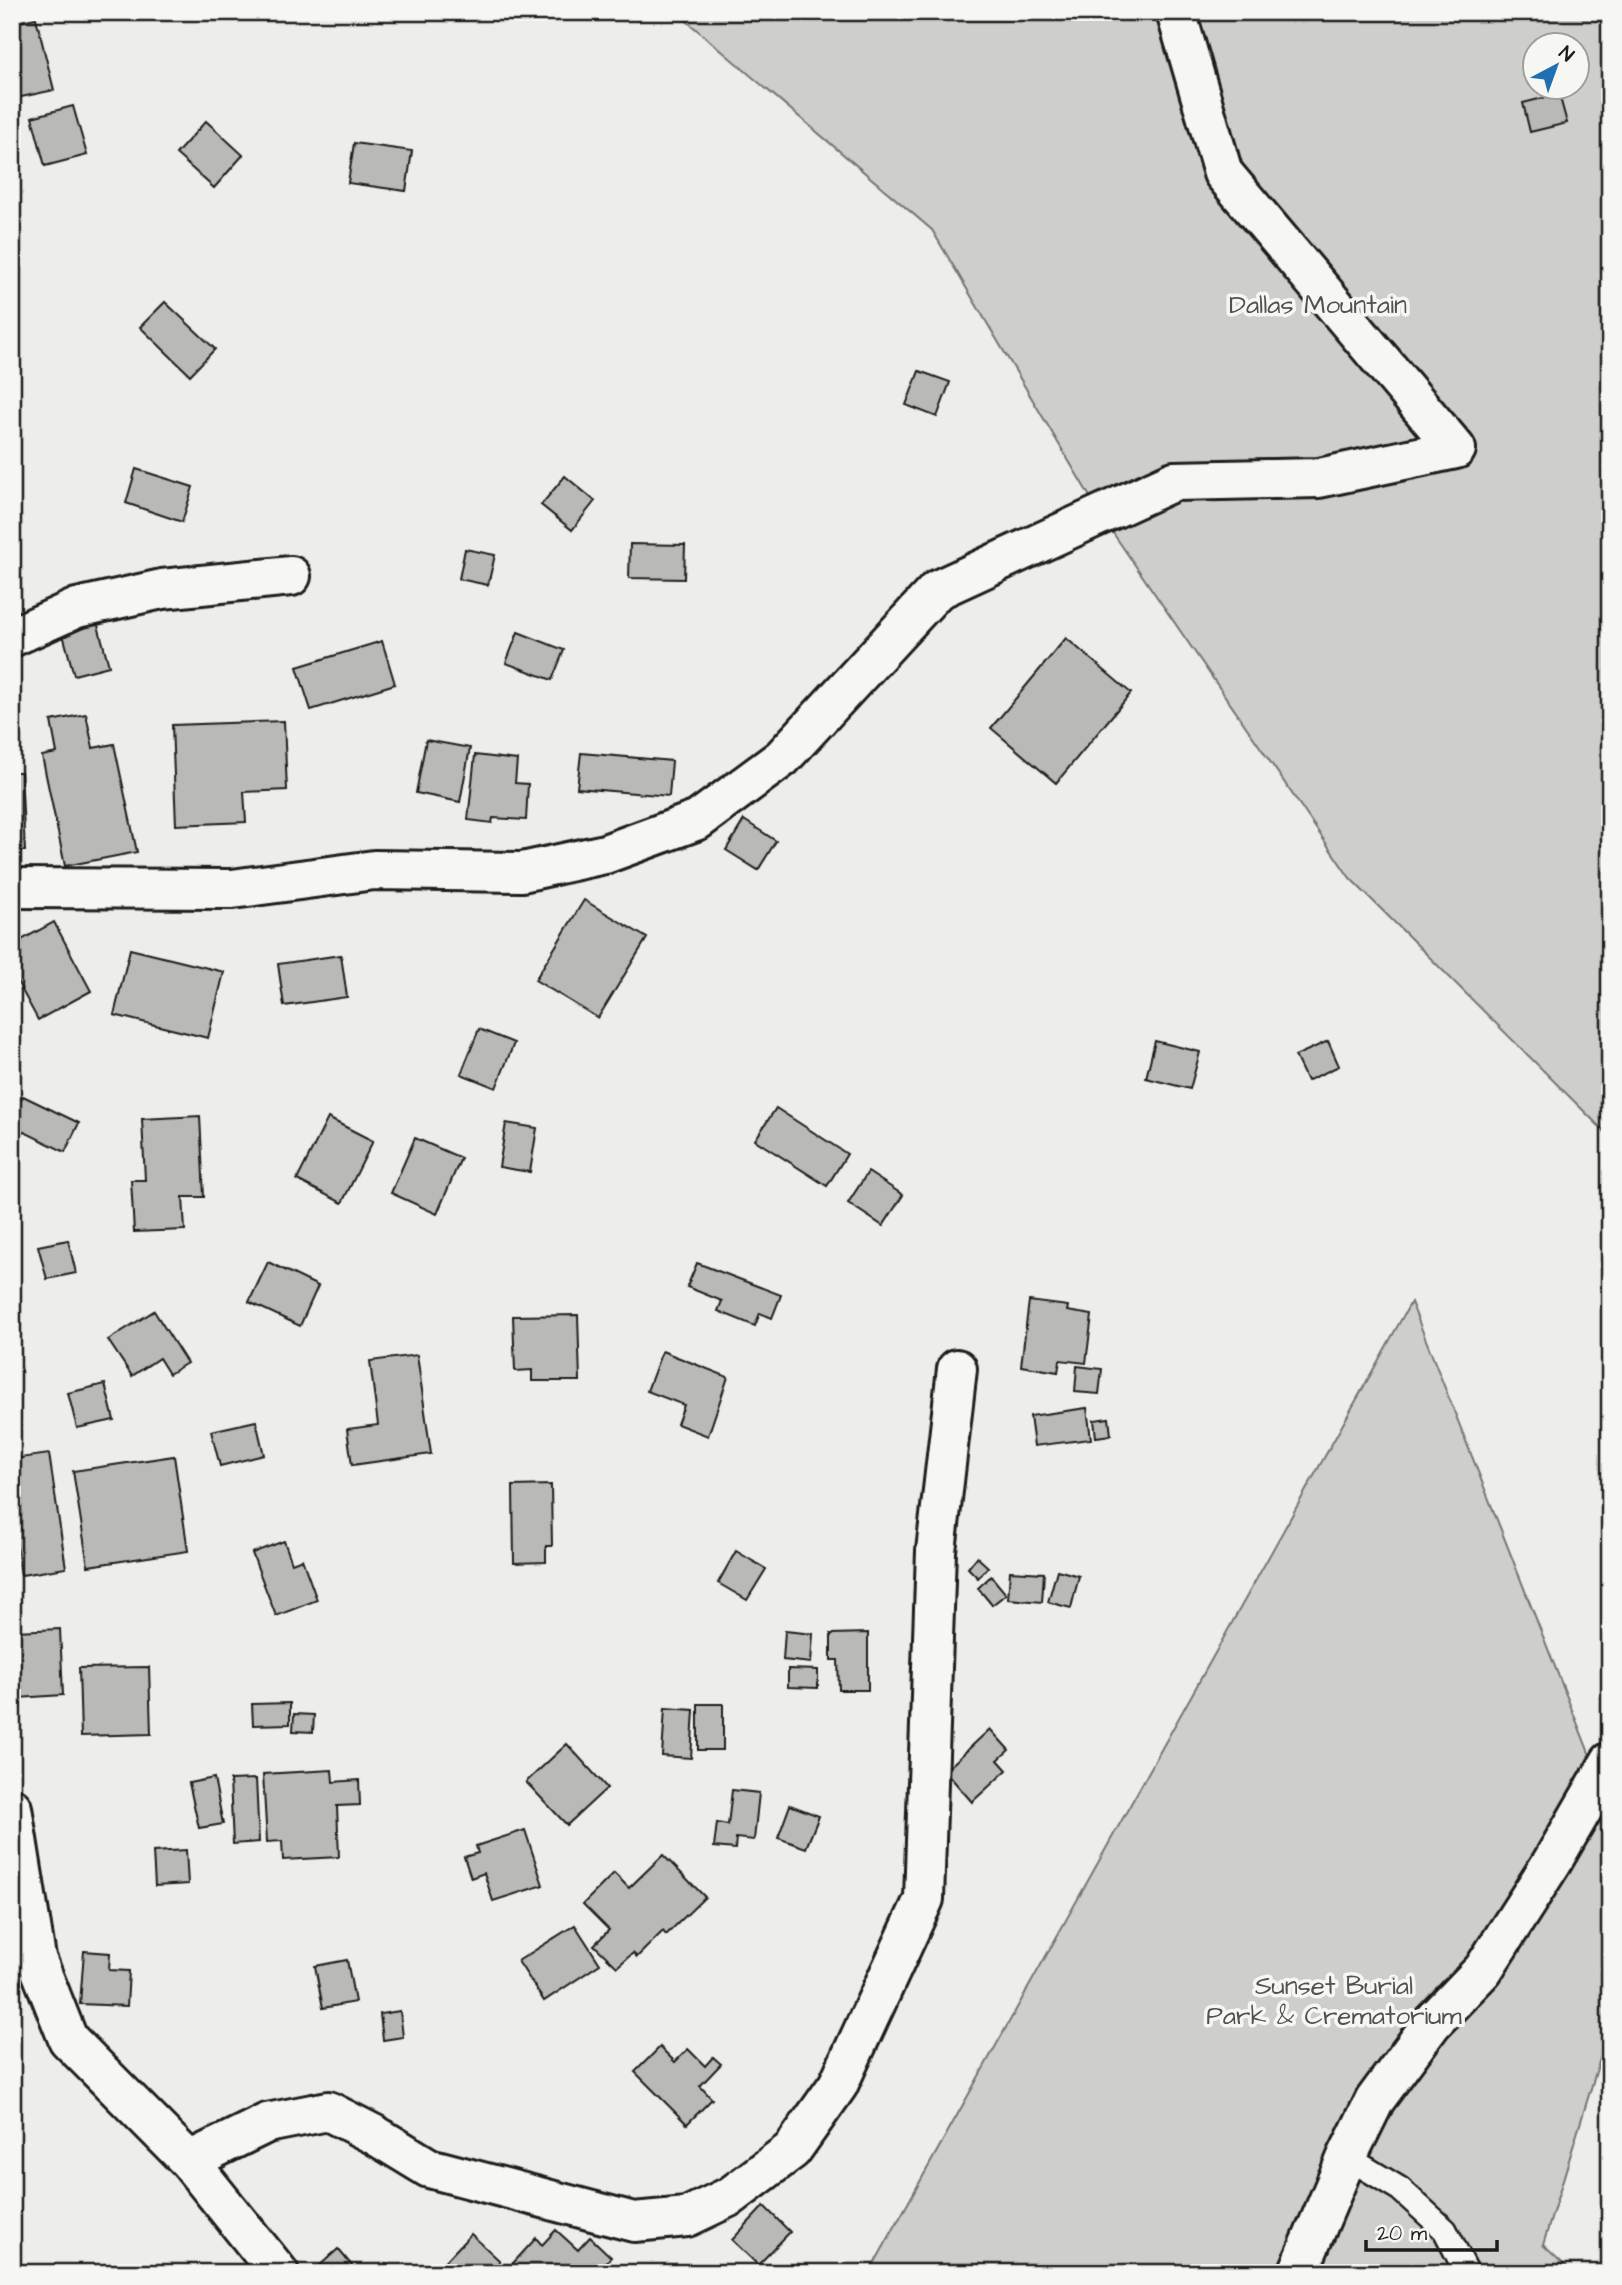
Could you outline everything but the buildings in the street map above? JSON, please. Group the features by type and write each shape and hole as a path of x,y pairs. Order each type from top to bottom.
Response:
{"street":[{"path":"12,888 232,889 374,870 522,872 605,854 698,820 782,758 937,590 1174,481 1319,478 1456,449 1223,173 1176,12"},
{"path":"12,637 77,608 162,589 291,576"},
{"path":"189,2161 267,2123 328,2111 375,2135 429,2168 634,2222 687,2217 731,2196 792,2150 838,2085 924,1899 936,1551 957,1369"},
{"path":"1298,2273 1347,2157 1375,2100 1432,2023 1483,1970 1552,1862 1610,1762"},
{"path":"12,1808 24,1962 68,2039 189,2161 279,2273"}],"lane":[{"path":"1347,2157 1400,2189 1445,2230 1467,2273"}],"green space":[{"name":"Dallas Mountain","path":"676,12 1610,12 1610,1137 1350,878 1102,517 932,230"},
{"name":"Sunset Burial Park & Crematorium","path":"1411,1302 1610,1806 1610,2026 1543,2245 1573,2273 869,2273"}]}
